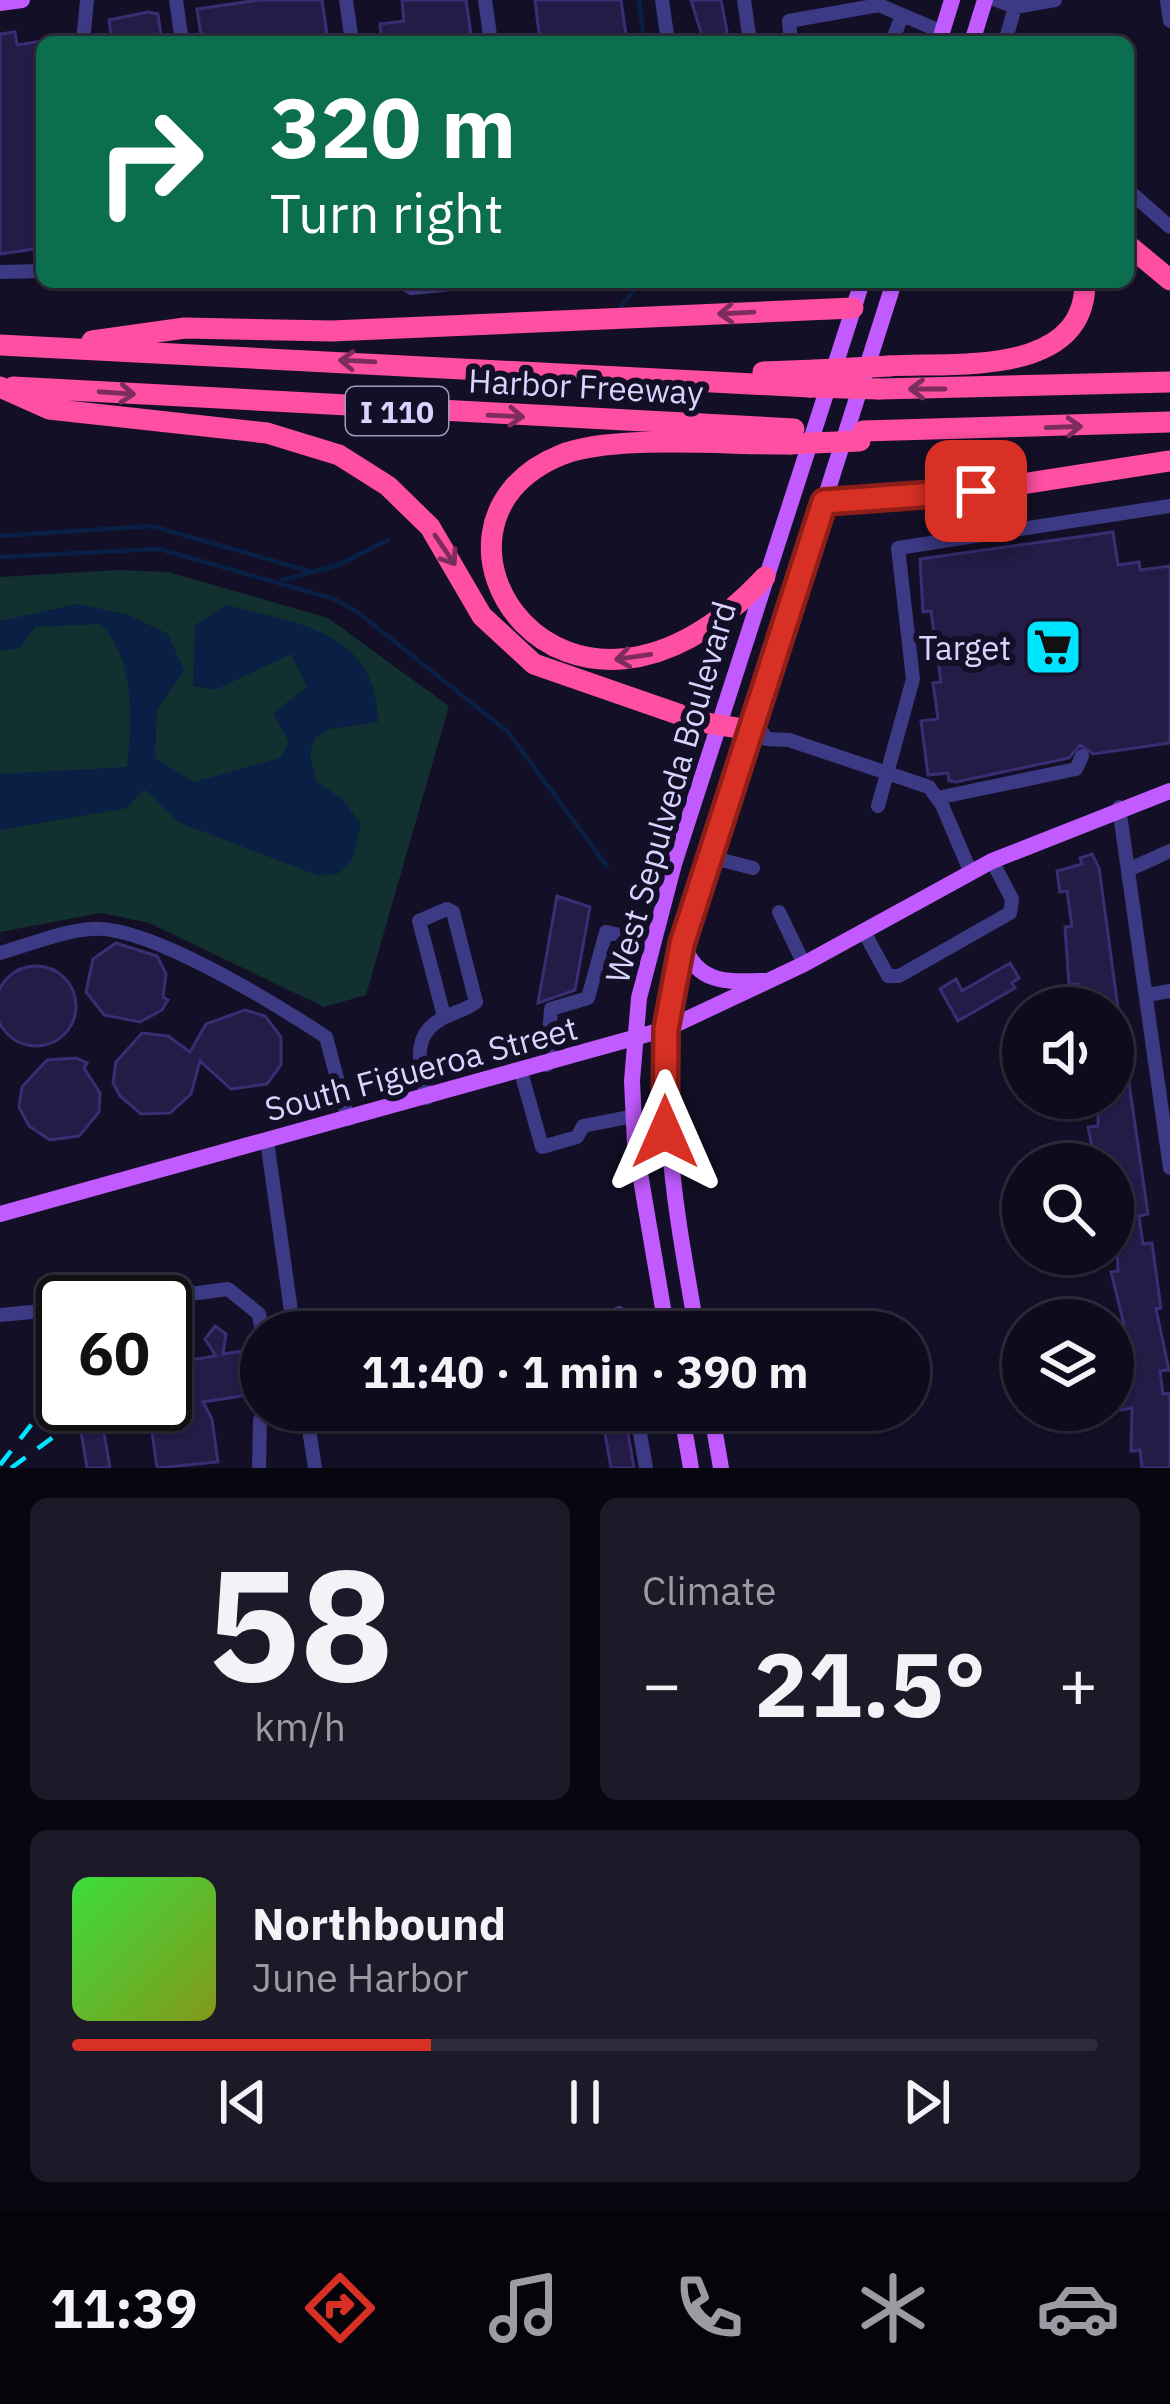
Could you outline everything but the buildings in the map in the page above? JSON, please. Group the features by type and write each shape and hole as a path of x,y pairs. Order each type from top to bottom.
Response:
{"highway":[{"path":"1134,250 1170,280"},
{"path":"813,378 889,366 1036,354 1072,326 1083,288"},
{"path":"62,347 141,330 353,331 853,308"},
{"name":"Harbor Freeway","path":"0,345 656,376 813,378 879,389 1170,382"},
{"path":"0,386 50,409 267,434 339,454 388,486 430,527 482,616 521,655 578,682 756,731"},
{"name":"Harbor Freeway","path":"0,386 792,437 1170,422"},
{"path":"765,577 695,636 661,652 604,661 548,647 516,621 495,578 492,552 499,517 515,488 560,456 596,447 792,437"},
{"path":"824,502 1039,484 1170,461"}],"main road":[{"path":"0,3 22,0"},
{"path":"940,36 952,0"},
{"path":"973,36 985,0"},
{"name":"West Sepulveda Boulevard","path":"664,1311 634,1116 636,1039 651,941 860,288"},
{"name":"West Sepulveda Boulevard","path":"693,1311 668,1160 666,1029 682,944 756,731 892,288"},
{"name":"South Figueroa Street","path":"0,1214 666,1029 804,964 992,861 1170,791"},
{"path":"682,944 701,973 718,982 771,981"},
{"path":"685,1431 691,1468"},
{"path":"715,1431 721,1468"}],"street":[{"path":"84,36 87,0"},
{"path":"176,0 181,36"},
{"path":"346,0 351,36"},
{"path":"485,0 490,36"},
{"path":"662,0 667,36"},
{"path":"744,0 749,36"},
{"path":"996,0 1015,7 1055,0"},
{"path":"1167,0 1170,21"},
{"path":"790,36 789,21 826,8 879,5 938,36"},
{"path":"1007,36 1015,7"},
{"path":"894,36 901,18"},
{"path":"1134,195 1170,227"},
{"path":"0,272 36,271"},
{"path":"878,806 913,679 898,548 1170,506"},
{"path":"756,731 766,739 789,740 889,770 929,788 971,873"},
{"path":"937,798 1076,770 1082,756"},
{"path":"1120,807 1170,1168"},
{"path":"1128,869 1170,851"},
{"path":"710,857 752,868"},
{"path":"864,932 887,976 899,976 1010,913 1012,899 992,861"},
{"path":"427,1098 417,1051 421,1036 444,1016 472,1007 476,998 453,912 422,916 421,930 444,1016"},
{"path":"779,913 804,964"},
{"path":"0,953 92,928 140,935 261,995 326,1037 348,1120"},
{"path":"547,1065 551,1009 588,998 606,932 651,941"},
{"path":"1147,995 1170,991"},
{"path":"521,1072 542,1147 577,1137 583,1126 634,1116"},
{"path":"267,1142 291,1311"},
{"path":"192,1294 228,1289 255,1311"},
{"path":"0,1315 36,1312"},
{"path":"259,1468 260,1431"},
{"path":"309,1431 315,1468"},
{"path":"640,1431 646,1468"}],"green space":[{"path":"168,572 328,618 449,706 366,995 324,1007 149,923 101,913 0,932 0,577"}],"water":[{"path":"78,604 129,615 168,634 184,670 157,710 155,758 194,782 280,758 289,742 273,713 307,687 291,654 215,690 193,686 195,625 226,605 305,626 348,650 364,668 374,691 378,722 330,729 314,739 310,754 316,781 342,799 361,824 352,860 340,873 319,876 178,822 144,789 127,808 0,830 0,774 127,767 126,672 112,638 100,624 35,627 20,648 0,651 0,621"}],"waterway":[{"path":"639,0 643,36"},
{"path":"621,306 636,288"},
{"path":"0,536 152,526 310,571"},
{"path":"282,580 339,565 388,540"},
{"path":"0,557 159,549 334,599 356,611 508,732 607,866"}],"railway":[{"path":"0,1465 36,1419"},
{"path":"11,1468 62,1431"}],"place":[{"name":"Target","path":"1053,647"}],"route":[{"path":"665,1132 666,1029 682,944 824,502 976,491"}]}
